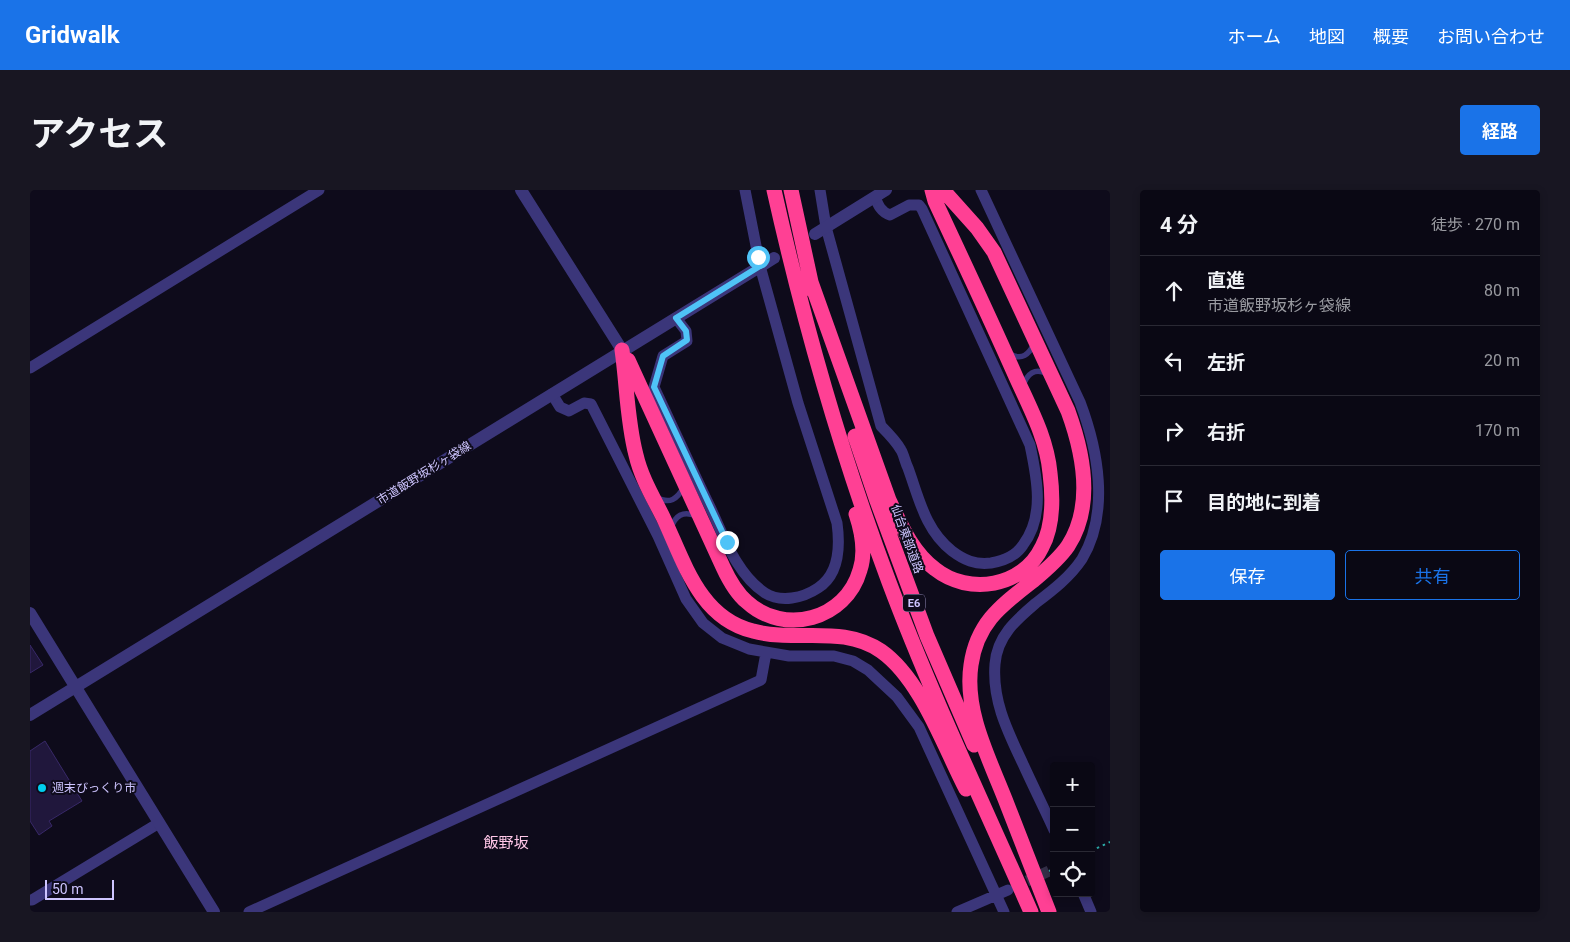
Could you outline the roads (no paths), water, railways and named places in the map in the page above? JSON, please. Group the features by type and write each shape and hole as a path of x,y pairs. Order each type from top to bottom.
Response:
{"highway":[{"name":"E6","path":"774,190 820,375 843,449 890,583 935,694 1031,912"},
{"name":"仙台東部道路","path":"791,190 811,282 856,442 904,576 949,687 1049,912"},
{"path":"811,282 889,500 917,552 935,570 955,580 975,585 987,585 1011,578 1028,566 1036,558 1046,538 1051,514 1050,472 1044,440 935,201 932,190"},
{"path":"943,190 977,228 994,252 1055,381 1074,426 1081,456 1083,490 1080,519 1072,539 1060,556 1007,601 986,624 978,637 970,668 970,687 977,725 1049,912"},
{"path":"622,350 723,567 738,593 747,602 770,617 800,621 828,612 839,604 849,593 856,581 861,569 863,554 860,526 813,378 801,302"},
{"path":"622,350 638,465 686,568 702,596 728,622 747,630 766,634 833,634 849,637 872,645 892,660 925,706 963,784 1031,912"}],"street":[{"path":"30,368 319,190"},
{"path":"521,190 622,350"},
{"path":"676,318 686,331 687,340 663,356 654,387 727,542 746,576 766,593 786,598 799,598 812,592 822,586 834,570 839,543 837,523 798,403 760,266 745,190"},
{"path":"820,190 826,227 882,426 901,450 928,522 938,538 959,556 971,562 984,564 1006,559 1022,547 1031,533 1036,520 1038,498 1030,446 922,209 919,205 909,205 890,215 880,208 874,197"},
{"path":"815,234 886,190"},
{"path":"981,190 1080,402 1090,428 1097,455 1100,505 1090,543 1082,558 1064,580 1017,620 1001,638 994,662 995,686 1000,713 1050,821"},
{"name":"市道飯野坂杉ヶ袋線","path":"30,715 774,258"},
{"path":"552,394 560,407 569,411 584,403 591,404 658,536 686,599 703,623 722,638 748,649 789,656 834,656 852,661 868,670 897,697 919,727 1004,912"},
{"path":"30,613 214,912"},
{"path":"249,912 761,680 766,653"},
{"path":"31,901 159,823"},
{"path":"957,912 1008,890"},
{"path":"1085,897 1091,912"}],"lane":[{"path":"1003,348 1015,357 1021,357 1030,351 1036,340"},
{"path":"1022,390 1026,378 1034,371 1043,372 1055,381"},
{"path":"653,495 665,501 671,501 676,499 685,485"},
{"path":"670,533 675,520 684,513 695,515 701,519"}],"tunnel":[{"path":"1012,888 1049,871"}],"place":[{"name":"週末びっくり市","path":"42,788"}],"district":[{"name":"飯野坂","path":"506,843"}]}
